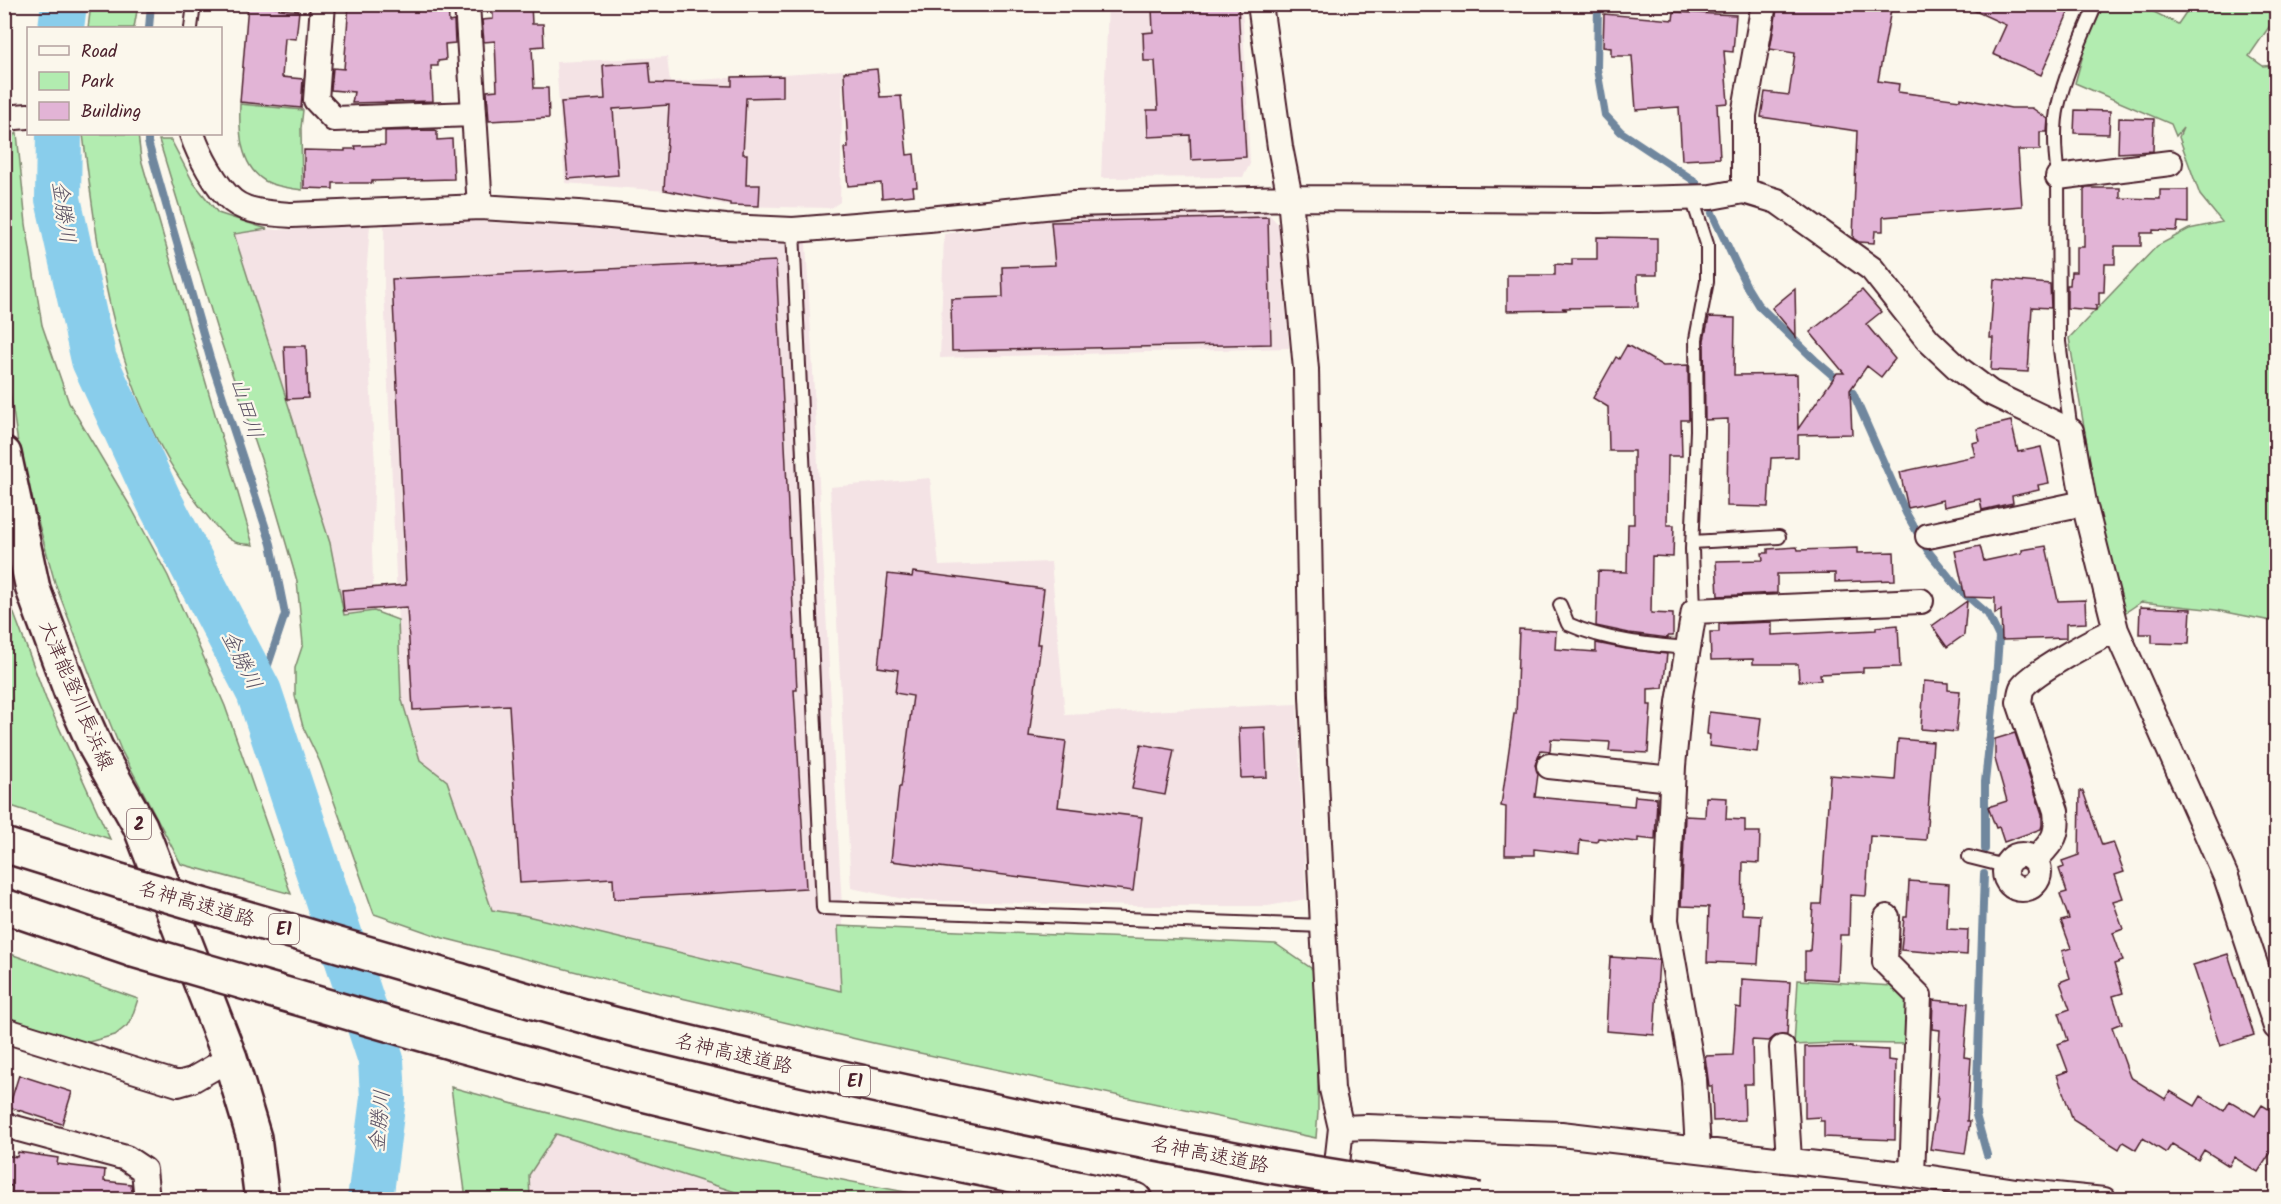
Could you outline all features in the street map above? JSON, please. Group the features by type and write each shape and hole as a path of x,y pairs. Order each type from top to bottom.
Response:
{"main road":[{"name":"大津能登川長浜線","path":"4,454 33,589 96,748 140,826 230,1058 254,1138 262,1200"},
{"name":"名神高速道路","path":"4,845 123,882 643,1032 1070,1128 1270,1166 1479,1200"},
{"path":"4,906 133,950 453,1044 627,1090 796,1131 1136,1200"}],"street":[{"path":"323,4 316,100 334,119 473,114"},
{"path":"467,4 480,207"},
{"path":"1260,4 1280,147 1290,198 1305,369 1312,696 1332,1089 1341,1128 1333,1200"},
{"path":"1744,191 1744,115 1764,4"},
{"path":"192,135 197,149 215,180 234,202 265,213 292,215 480,207 579,213 726,227 793,230 1074,204 1290,198 1600,200 1711,197 1744,191 1777,201 1872,269 1928,340 1959,369 1991,393 2071,431 2084,503 2116,630 2226,878 2277,1027"},
{"path":"2058,177 2170,163"},
{"path":"1928,536 2084,503"},
{"path":"1698,1150 1694,1079 1666,920 1672,779 1679,702 1694,611 1921,601"},
{"path":"2006,866 2016,855 2026,855 2035,860 2052,842 2058,826 2056,811 2019,702 2021,689 2031,679 2095,639 2116,630"},
{"path":"1549,766 1672,779"},
{"path":"1887,917 1886,962 1919,996 1912,1175"},
{"path":"4,1030 178,1084 192,1080 230,1058"},
{"path":"1782,1048 1789,1160"},
{"path":"4,1125 126,1158 144,1170 147,1200"},
{"path":"1341,1128 1561,1134 2104,1200"}],"lane":[{"path":"191,27 194,4"},
{"path":"2071,431 2059,342 2058,177 2055,154 2058,108 2069,68 2096,4"},
{"path":"1692,198 1707,244 1707,281 1696,339 1697,430 1692,542 1694,611"},
{"path":"793,230 823,908 1323,926"},
{"path":"1692,542 1779,537"},
{"path":"1560,605 1568,624 1586,632 1647,645 1689,648"},
{"path":"1969,857 2006,866"}],"shaded area":[{"path":"1108,5 1242,5 1250,164 1243,177 1101,178"},
{"path":"667,57 670,82 843,70 840,202 831,208 730,206 665,191 565,183 556,62"},
{"path":"1267,212 1279,225 1289,348 940,358 944,234 1071,216"},
{"path":"471,221 592,228 704,240 806,243 843,926 838,927 842,991 523,915 492,910 447,781 420,760 401,697 384,289 384,225"},
{"path":"370,225 365,290 375,465 372,549 374,611 344,615 330,543 233,234 267,229"},
{"path":"930,478 939,566 1051,562 1065,715 1297,704 1306,899 1268,906 1134,906 908,900 851,888 830,487"},
{"path":"556,1134 757,1199 530,1199 529,1175"}],"green space":[{"path":"91,5 138,5 134,27 88,27"},
{"path":"2104,5 2140,5 2178,24 2191,5 2276,6 2276,17 2249,56 2263,66 2276,65 2276,622 2216,610 2141,602 2126,612 2112,593 2069,338 2157,246 2189,229 2222,222 2200,195 2179,137 2183,128 2176,136 2171,124 2075,83 2087,41"},
{"path":"240,104 303,110 302,190 269,183 256,174 250,166 242,146"},
{"path":"17,133 26,224 42,325 69,403 132,509 168,576 225,706 291,894 181,864 121,750 55,583 20,456 5,359 4,171 7,141"},
{"path":"83,135 138,135 141,159 253,545 239,543 226,537 210,520 166,455 144,413 127,369 114,323 96,229"},
{"path":"159,140 171,140 193,182 218,213 267,229 234,234 330,543 344,615 374,611 398,620 401,697 420,760 447,781 492,910 523,915 841,991 838,926 1276,944 1318,973 1316,1138 873,1043 660,993 443,938 374,914 320,762 303,727 295,696 295,668 303,644 297,581 263,465 217,330"},
{"path":"4,587 46,699 110,839 5,804"},
{"path":"5,952 138,999 130,1023 115,1035 85,1043 54,1035 5,1017"},
{"path":"1798,980 1893,986 1909,1002 1906,1044 1794,1045"},
{"path":"451,1087 696,1149 820,1176 944,1199 757,1199 556,1134 529,1175 530,1199 466,1199"}],"building":[{"path":"248,4 299,11 296,39 285,38 282,77 303,79 301,108 240,102"},
{"path":"349,4 448,4 449,22 454,21 455,43 445,44 446,60 438,61 438,66 431,66 433,101 352,103 354,92 331,90 333,68 344,69"},
{"path":"493,4 531,4 532,24 543,24 544,46 532,47 534,88 548,88 549,118 489,121 487,91 497,90 495,41 484,42 482,20 493,19"},
{"path":"1238,4 1246,157 1191,160 1190,135 1148,137 1147,110 1158,110 1155,61 1144,61 1143,33 1153,32 1152,8"},
{"path":"1778,4 1892,4 1878,81 1899,84 1898,92 1960,100 1960,98 2011,108 2032,108 2048,119 2047,132 2040,132 2040,150 2018,150 2022,206 1883,217 1883,231 1875,231 1874,243 1859,242 1853,238 1857,131 1761,117 1765,92 1789,95 1795,53 1770,49"},
{"path":"1960,4 2072,4 2041,75 1993,54 2006,25"},
{"path":"1674,12 1736,15 1733,52 1724,51 1728,103 1717,104 1720,158 1682,160 1679,107 1636,110 1632,56 1611,56 1611,48 1603,47 1604,14 1673,20"},
{"path":"649,62 651,83 732,86 732,77 783,76 783,97 746,98 743,154 747,154 746,185 760,185 759,206 730,205 730,203 664,190 669,105 613,109 618,175 568,179 561,102 605,99 603,65"},
{"path":"877,69 880,97 901,96 907,155 914,154 917,187 913,187 914,195 882,198 881,183 848,186 844,148 848,148 844,72"},
{"path":"2075,110 2110,111 2109,134 2074,133"},
{"path":"2119,118 2154,119 2153,151 2118,153"},
{"path":"435,130 437,140 452,139 454,179 333,183 333,189 304,188 304,150 345,151 345,149 356,149 355,146 385,145 385,131"},
{"path":"2084,188 2120,188 2120,198 2160,199 2160,190 2188,190 2188,223 2178,222 2177,231 2153,230 2153,233 2141,233 2141,246 2115,246 2115,264 2105,264 2104,292 2099,292 2099,305 2096,305 2096,310 2067,308 2067,285 2070,285 2071,272 2076,272 2076,247 2084,247"},
{"path":"1268,217 1271,344 952,351 951,299 1003,297 1002,267 1055,265 1051,222"},
{"path":"1597,237 1657,238 1657,275 1637,275 1638,307 1507,311 1507,275 1555,275 1555,264 1572,265 1572,259 1597,259"},
{"path":"776,261 797,690 794,690 806,888 614,899 613,878 520,883 509,705 413,710 407,607 344,611 342,590 406,585 392,279"},
{"path":"1994,279 2050,284 2051,308 2032,307 2028,372 1991,370 1993,338 1990,338"},
{"path":"1795,289 1796,337 1772,308"},
{"path":"1862,290 1881,312 1866,324 1895,359 1881,377 1867,366 1850,390 1852,434 1798,435 1798,457 1771,458 1768,507 1727,506 1728,419 1705,420 1704,340 1709,317 1735,318 1734,375 1797,374 1798,429 1837,373 1844,373 1810,332"},
{"path":"1627,345 1663,366 1688,365 1689,420 1681,420 1682,456 1668,456 1667,525 1674,525 1673,557 1652,556 1651,613 1673,614 1673,636 1668,636 1668,638 1596,626 1598,571 1627,572 1628,524 1634,524 1634,451 1609,451 1608,407 1593,398 1616,357 1619,359"},
{"path":"284,346 306,346 308,398 287,399"},
{"path":"2011,421 2018,452 2041,447 2049,483 2038,485 2039,490 2012,496 2013,503 1982,510 1980,499 1944,507 1943,500 1908,508 1900,472 1975,456 1972,443 1980,441 1977,429"},
{"path":"1980,546 1984,561 2046,546 2058,601 2085,600 2086,623 2066,624 2066,638 2002,640 2001,610 1995,614 1995,598 1965,597 1955,551"},
{"path":"1797,547 1798,550 1857,548 1857,553 1894,552 1895,580 1835,582 1835,573 1777,574 1777,593 1718,596 1716,561 1763,560 1762,553 1768,553 1768,549"},
{"path":"913,572 1044,589 1037,644 1041,644 1029,736 1066,741 1058,807 1142,817 1133,891 891,861 899,787 901,787 913,696 895,693 898,670 878,667 888,574 912,577"},
{"path":"1967,601 1964,635 1947,647 1932,626"},
{"path":"2140,607 2191,609 2189,644 2152,643 2152,634 2139,634"},
{"path":"1772,622 1772,635 1876,630 1876,627 1898,625 1900,667 1863,668 1863,672 1820,674 1821,680 1799,681 1798,664 1753,664 1753,659 1711,660 1710,632 1719,632 1719,624"},
{"path":"1519,629 1556,631 1555,649 1596,652 1596,643 1667,654 1663,688 1648,689 1648,705 1651,705 1648,753 1609,751 1610,742 1551,739 1550,751 1541,750 1535,765 1538,774 1535,797 1634,806 1635,796 1657,798 1655,840 1638,838 1638,842 1598,838 1597,842 1580,840 1579,854 1534,849 1534,855 1505,855 1506,807 1501,806 1514,714 1516,714"},
{"path":"1924,681 1948,683 1948,690 1960,691 1956,732 1921,729"},
{"path":"1709,712 1761,718 1757,752 1709,746 1710,735 1707,734"},
{"path":"1265,727 1267,777 1241,778 1239,728"},
{"path":"2015,733 2042,814 2042,825 2041,829 2004,842 1988,807 2007,801 1995,759 1995,739"},
{"path":"1898,739 1933,742 1926,840 1870,836 1866,896 1850,895 1849,935 1840,935 1838,980 1805,978 1805,951 1810,951 1813,904 1821,904 1830,775 1895,780"},
{"path":"1141,744 1174,750 1165,795 1132,789"},
{"path":"2080,791 2083,791 2102,845 2113,842 2124,872 2115,875 2123,898 2113,901 2123,929 2113,933 2123,961 2114,964 2123,993 2113,996 2122,1023 2112,1027 2130,1077 2165,1099 2170,1091 2195,1106 2201,1096 2224,1111 2230,1101 2255,1116 2262,1105 2277,1114 2277,1143 2258,1172 2234,1157 2229,1166 2204,1150 2198,1160 2172,1144 2166,1153 2143,1138 2136,1150 2123,1142 2119,1149 2073,1120 2057,1075 2068,1071 2058,1044 2068,1040 2059,1013 2070,1009 2060,982 2070,978 2062,951 2071,948 2061,921 2069,919 2060,894 2067,892 2059,869 2064,867 2062,861 2079,855"},
{"path":"1706,797 1727,798 1726,819 1745,820 1745,832 1760,832 1759,863 1743,862 1742,914 1761,915 1758,964 1707,962 1709,907 1681,906 1685,816 1705,817"},
{"path":"1909,881 1949,884 1947,929 1968,930 1967,955 1901,950 1904,917 1907,917"},
{"path":"2228,954 2254,1035 2220,1046 2193,965"},
{"path":"1610,957 1659,960 1654,1035 1606,1031"},
{"path":"1742,979 1790,982 1787,1035 1775,1036 1769,1041 1752,1040 1753,1084 1744,1084 1745,1120 1713,1121 1712,1086 1709,1086 1705,1056 1733,1055 1736,1007 1741,1008"},
{"path":"1933,1000 1968,1003 1964,1057 1971,1058 1967,1121 1970,1121 1965,1154 1930,1149 1938,1097 1936,1097 1940,1030 1932,1029"},
{"path":"1852,1046 1852,1048 1888,1050 1888,1060 1896,1061 1895,1140 1824,1137 1824,1121 1820,1121 1820,1117 1805,1118 1805,1047"},
{"path":"19,1075 72,1092 62,1124 9,1107"},
{"path":"18,1152 58,1158 57,1164 105,1170 104,1181 131,1184 133,1200 11,1200 12,1186 4,1185 4,1155 17,1157"}],"waterway":[{"name":"金勝川","path":"61,27 64,4"},
{"name":"山田川","path":"149,27 151,4"},
{"path":"1598,4 1597,69 1605,115 1621,132 1696,182"},
{"name":"金勝川","path":"59,135 58,199 94,360 159,501 259,692 381,1060 383,1098 370,1200"},
{"name":"山田川","path":"148,135 148,142 210,358 271,544 285,614 259,692"},
{"path":"1712,213 1758,305 1853,393 1906,513 1928,551 1958,588 1988,614 1999,637 1985,782 1985,849"},
{"path":"1984,874 1976,1115 1987,1155"}]}
